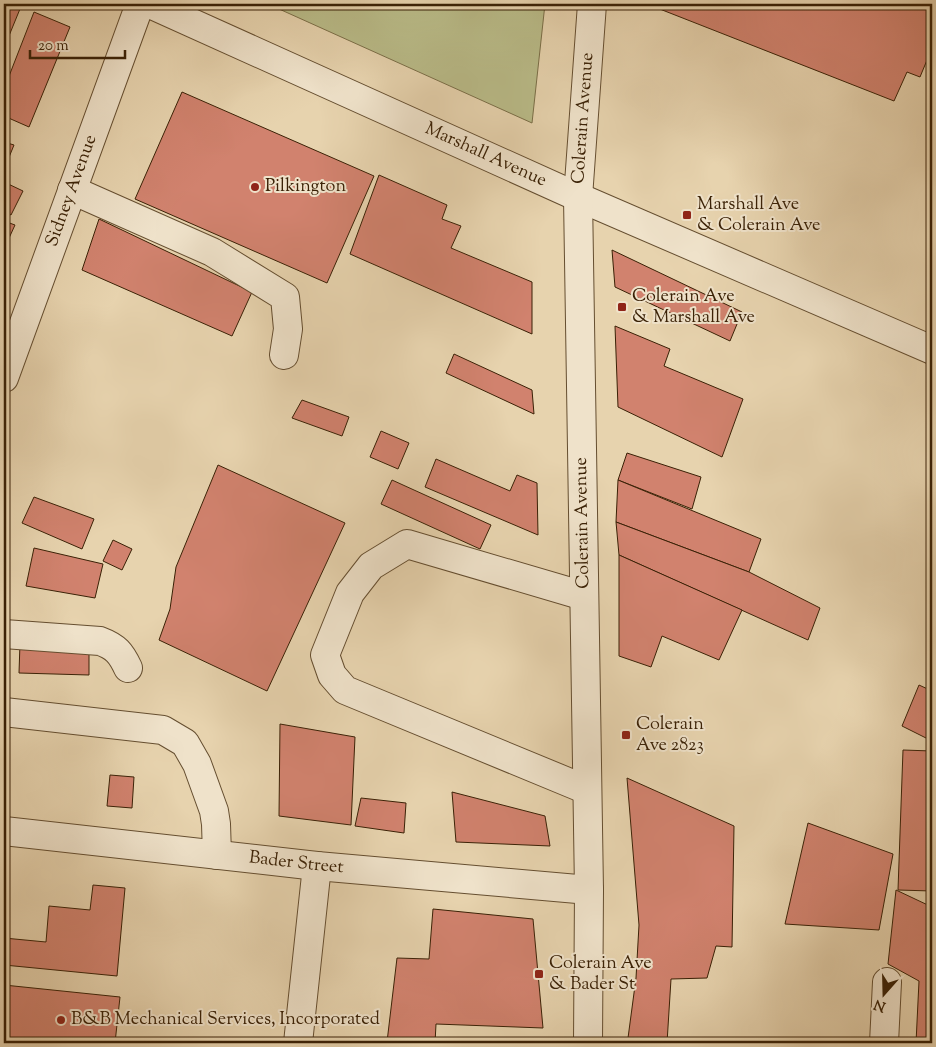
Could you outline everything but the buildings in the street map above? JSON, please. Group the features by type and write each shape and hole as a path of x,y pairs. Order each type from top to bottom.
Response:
{"street":[{"name":"Sidney Avenue","path":"4,378 140,4"},
{"name":"Marshall Avenue","path":"150,4 578,197 932,350"},
{"name":"Colerain Avenue","path":"588,1043 589,890 578,197 592,4"},
{"path":"72,190 212,252 285,297 288,329 284,355"},
{"path":"584,596 408,544 371,566 350,593 325,655 332,675 344,690 587,790"},
{"path":"4,634 100,641 113,646 124,659 128,668"},
{"path":"4,712 163,730 185,743 197,764 214,811 217,855"},
{"name":"Bader Street","path":"4,831 317,866 589,890"},
{"path":"298,1043 317,866"},
{"path":"884,1043 887,982"}],"green space":[{"path":"268,4 545,4 532,123"}],"place":[{"name":"Pilkington","path":"255,187"},
{"name":"Marshall Ave & Colerain Ave","path":"687,215"},
{"name":"Colerain Ave & Marshall Ave","path":"622,307"},
{"name":"Colerain Ave 2823","path":"626,735"},
{"name":"Colerain Ave & Bader St","path":"539,974"},
{"name":"B&B Mechanical Services, Incorporated","path":"61,1020"}]}
